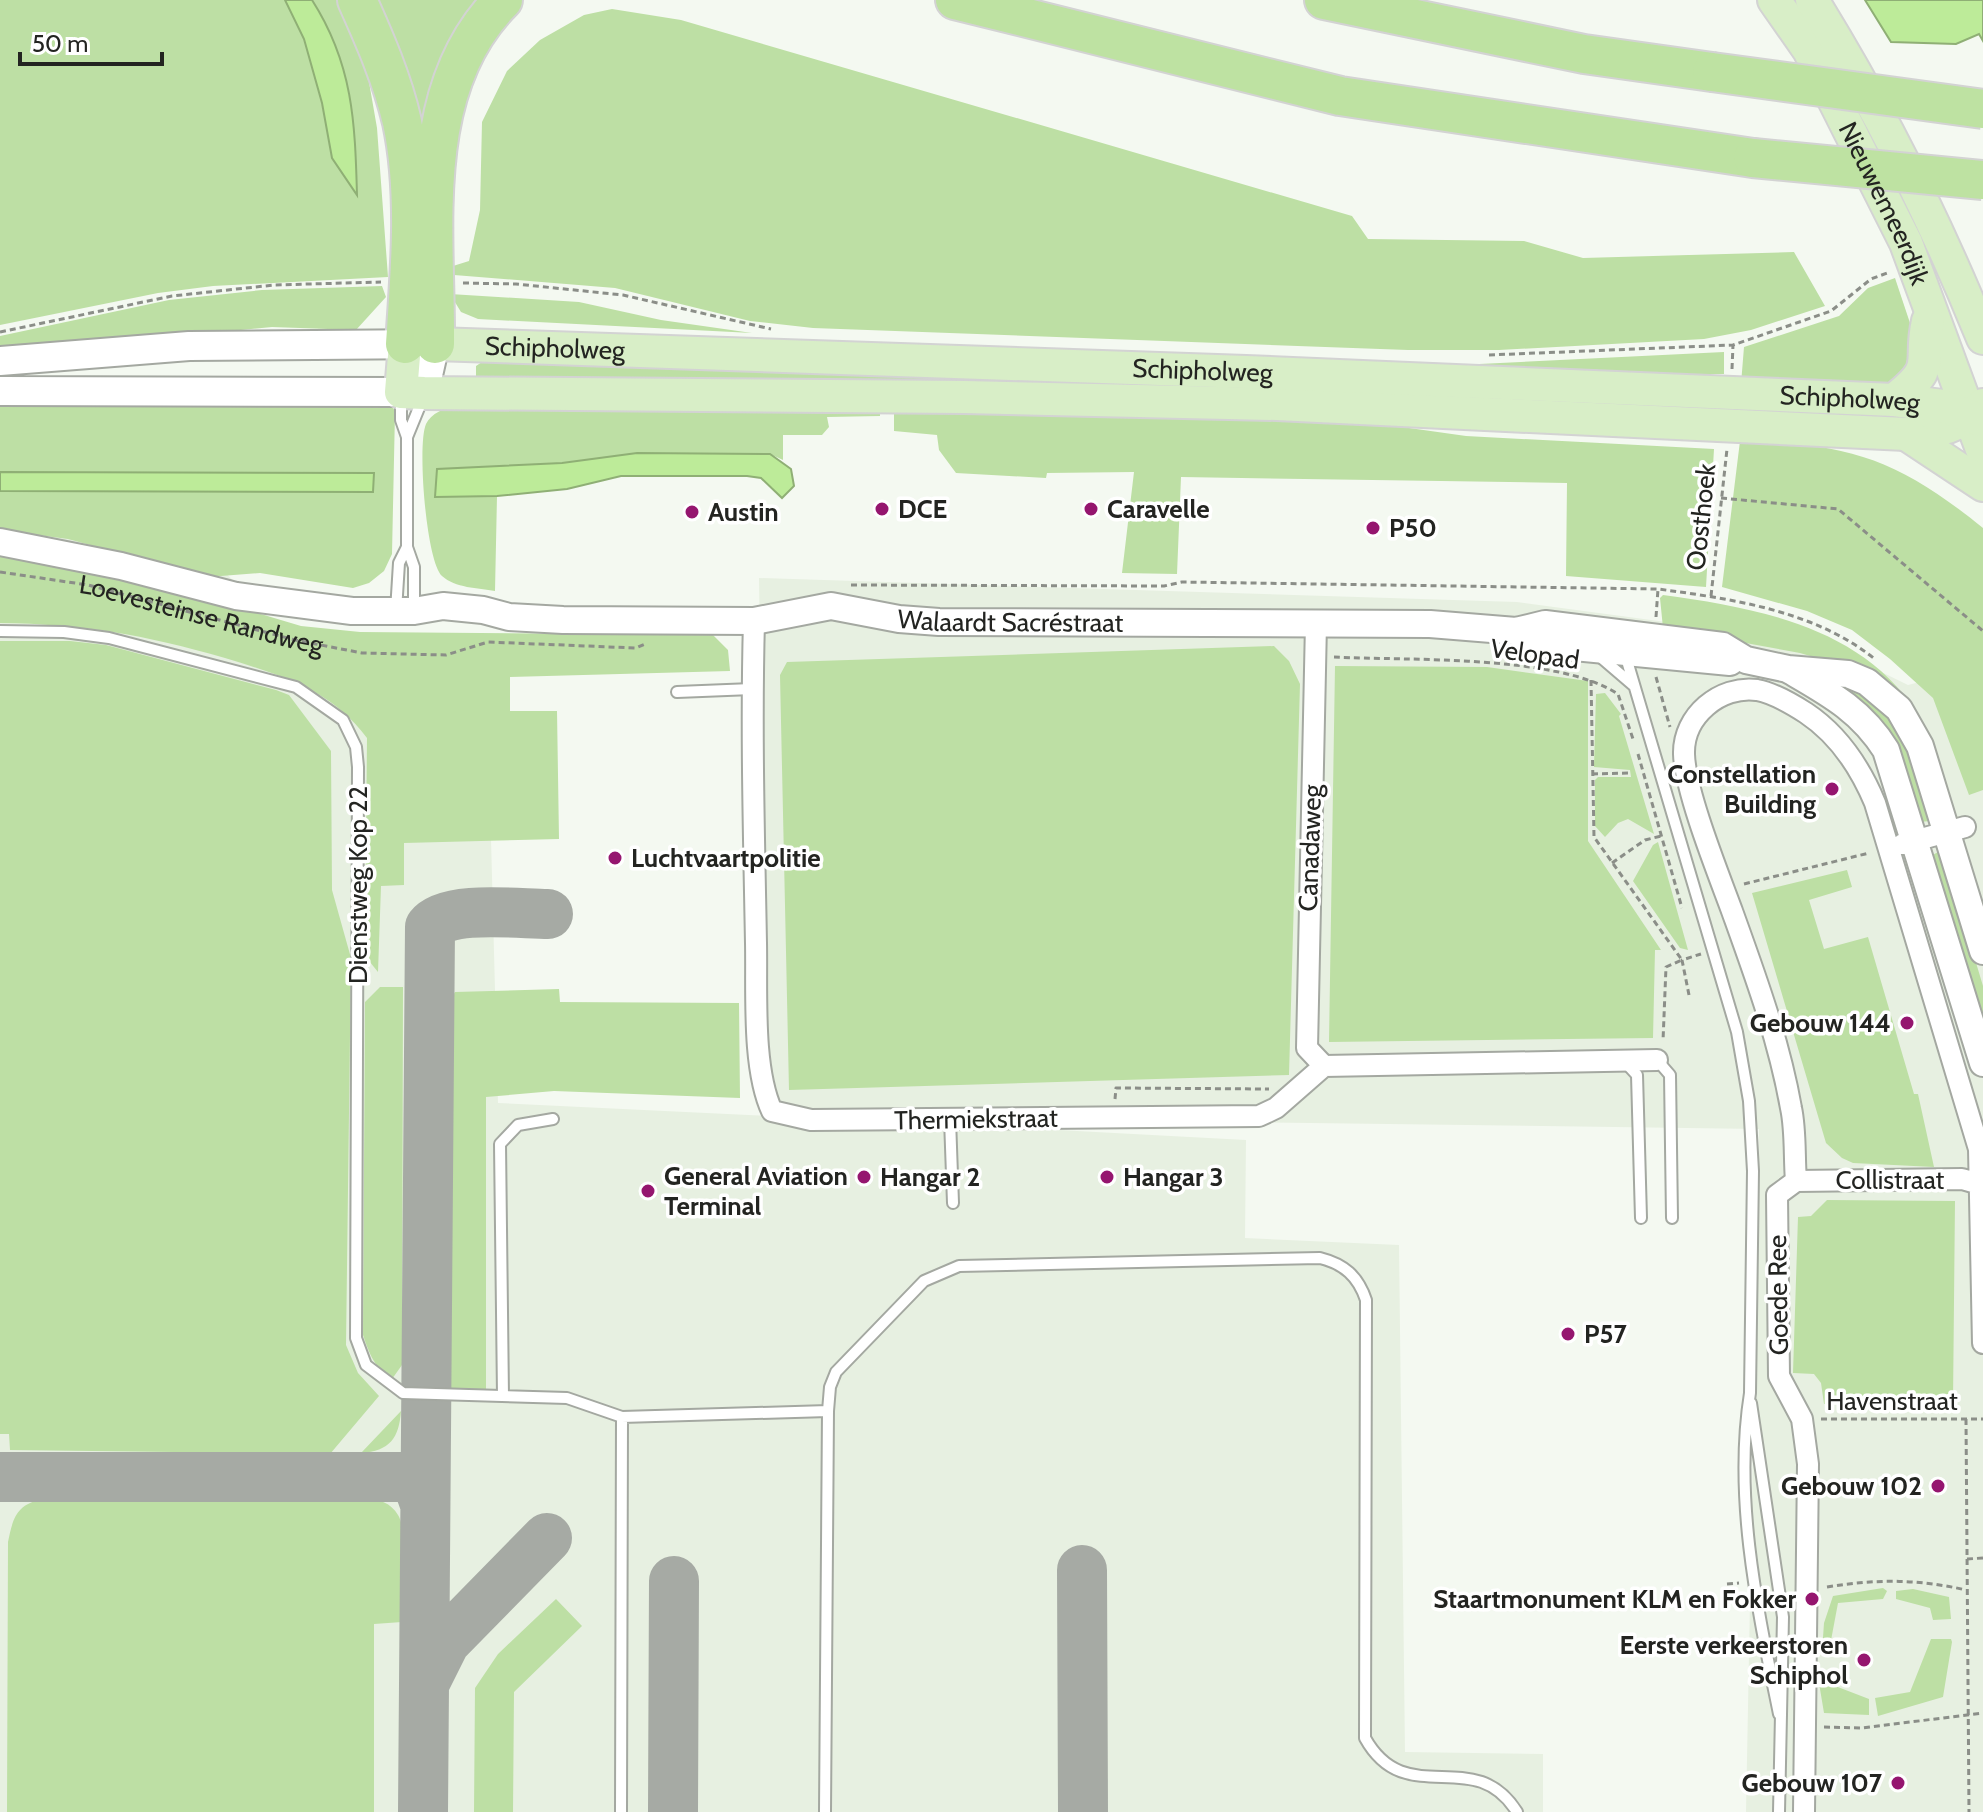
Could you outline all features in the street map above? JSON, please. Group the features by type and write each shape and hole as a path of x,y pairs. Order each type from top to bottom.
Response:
{"highway":[{"path":"357,0 384,60 402,124 420,344"},
{"path":"420,344 437,143 448,90 464,48 485,18 503,0"},
{"path":"955,0 1340,96 1753,158 1983,180"},
{"path":"1325,0 1584,54 1983,109"}],"main road":[{"name":"Nieuwemeerdijk","path":"1774,0 1809,50 1906,243 1929,314 1978,414 1983,452"},
{"name":"Nieuwemeerdijk","path":"1812,0 1852,64 1923,198 1983,338"},
{"path":"1894,400 1911,386 1927,361 1929,314"},
{"name":"Schipholweg","path":"0,361 189,346 420,344 1230,371 1894,400 1978,414"},
{"path":"412,392 420,344"},
{"name":"Schipholweg","path":"0,391 979,397 1277,404 1906,434 1946,430 1978,414"},
{"path":"1906,434 1983,485"}],"street":[{"name":"Loevesteinse Randweg","path":"0,542 121,566 270,602 352,611 405,611"},
{"name":"Walaardt Sacréstraat","path":"405,611 443,606 483,610 509,617 754,621 831,606 899,619 939,622 1430,624 1516,631 1545,624 1618,641"},
{"name":"Thermiekstraat","path":"754,621 752,689 757,988 763,1092 772,1111 811,1120 1259,1116 1276,1108 1324,1066"},
{"name":"Canadaweg","path":"1316,623 1307,1048 1324,1066"},
{"name":"Walaardt Sacréstraat","path":"1516,631 1543,644 1591,648 1618,641"},
{"path":"1618,641 1724,664 1746,660 1788,669 1848,674 1875,688 1899,709 1920,746 1956,830 1983,951"},
{"path":"1788,669 1847,704 1876,733 1893,765 1983,1063"},
{"path":"1796,1181 1792,1111 1776,1038 1724,889 1684,752 1695,718 1714,700 1732,692 1759,690 1806,713 1835,738 1867,784 1979,1149 1983,1343"},
{"path":"1888,848 1956,830"},
{"path":"1324,1066 1624,1061 1660,1053"},
{"name":"Collistraat","path":"1796,1181 1962,1179 1982,1185"},
{"name":"Goede Ree","path":"1796,1181 1777,1195 1779,1376 1802,1419 1808,1464 1804,1812"}],"lane":[{"path":"407,437 401,420 412,392"},
{"path":"405,611 414,567 407,547 407,437 412,392"},
{"path":"405,611 399,563 407,547"},
{"name":"Dienstweg Kop 22","path":"0,631 64,632 109,638 281,682 330,710 351,732 358,767 356,1338 366,1365 403,1393 503,1396"},
{"path":"1618,641 1737,1032 1749,1101 1753,1171 1750,1393 1744,1428 1746,1505 1761,1627 1779,1714"},
{"path":"1591,648 1633,685"},
{"path":"677,692 752,689"},
{"path":"1660,1053 1670,1075 1672,1218"},
{"path":"1624,1061 1637,1075 1641,1218"},
{"path":"553,1119 518,1125 500,1144 503,1396 567,1398 622,1417 828,1411"},
{"path":"950,1119 953,1203"},
{"path":"825,1812 828,1411 830,1387 836,1372 924,1281 959,1266 1320,1258 1337,1262 1361,1286 1366,1300 1365,1738 1372,1751 1398,1775 1413,1779 1485,1782 1510,1800 1517,1812"},
{"path":"1750,1393 1783,1617 1779,1812"},
{"path":"621,1812 622,1417"}],"path":[{"path":"1481,355 1733,345 1831,311 1871,279 1890,272"},
{"path":"0,332 172,296 274,285 384,282"},
{"name":"Schipholweg","path":"455,283 531,285 623,295 773,329"},
{"path":"1732,371 1733,345"},
{"name":"Oosthoek","path":"1711,596 1727,443"},
{"path":"1721,498 1838,509 1983,631"},
{"name":"Loevesteinse Randweg","path":"0,572 88,585 295,640 362,653 403,654"},
{"name":"Walaardt Sacréstraat","path":"838,585 1164,586 1182,582 1658,589 1711,596"},
{"name":"Velopad","path":"1317,656 1511,666 1591,680 1618,694 1633,740"},
{"path":"1591,680 1594,837 1682,960 1666,967 1660,1053"},
{"path":"1637,753 1682,908"},
{"path":"1592,774 1630,773"},
{"path":"1612,863 1645,840 1661,836"},
{"path":"1724,889 1888,848"},
{"path":"1112,1117 1116,1088 1273,1089"},
{"name":"Havenstraat","path":"1802,1419 1983,1419"},
{"path":"1966,1419 1969,1812"},
{"path":"1967,1559 1983,1558"},
{"path":"1806,1591 1874,1580 1924,1581 1967,1590"},
{"path":"1804,1727 1862,1728 1983,1713"}],"shaded area":[{"path":"0,0 285,0 310,56 332,158 318,9 312,0 338,0 365,59 377,128 388,277 213,286 158,293 0,325"},
{"path":"285,0 312,0 336,47 353,118 357,195 332,158 322,103 304,39"},
{"path":"369,0 481,0 424,158"},
{"path":"1865,0 1983,0 1983,41 1979,34 1956,44 1891,42"},
{"path":"612,9 681,20 1352,216 1368,239 1524,241 1583,258 1794,252 1825,306 1751,330 1704,339 1499,350 1408,350 813,328 750,321 615,288 454,275 453,266 469,261 480,210 482,122 507,71 540,40 584,15"},
{"path":"1895,278 1919,350 1915,360 1888,387 1741,384 1744,347 1839,316 1868,288"},
{"path":"382,286 386,297 356,330 272,327 181,336 89,339 0,352 0,336 169,300 262,290"},
{"path":"450,294 579,302 661,320 752,333 478,319 461,312"},
{"path":"1724,352 1724,374 1600,374 1417,367"},
{"path":"485,360 993,375 993,386 476,379 476,366"},
{"path":"0,401 392,405 395,412 392,554 384,571 369,583 353,588 260,573 208,577 68,539 0,530 0,491 246,491 373,473 0,472"},
{"path":"455,403 880,407 880,416 827,417 829,427 822,435 783,435 783,460 770,454 637,453 562,463 436,497 497,496 495,591 447,580 436,566 431,549 423,477 423,436 431,417"},
{"path":"894,407 1047,407 1388,425 1466,436 1714,449 1706,587 1566,576 1567,483 1181,477 1177,574 1122,573 1134,472 1047,473 1046,478 956,473 939,450 937,435 894,431"},
{"path":"1740,441 1812,446 1870,459 1924,486 1983,528 1983,790 1969,795 1933,698 1890,659 1852,630 1807,611 1722,587"},
{"path":"637,453 770,454 791,469 794,486 782,498 761,478 747,476 621,476 567,489 497,496 435,497 437,469 562,463"},
{"path":"0,472 374,473 373,492 0,491"},
{"path":"0,494 148,494 334,683 487,688 498,1103 767,1116 759,578 1517,602 1822,643 1908,685 1983,666 1983,1812 1746,1812 1759,1129 793,1116 1246,1140 1245,1238 1399,1245 1405,1752 1543,1754 1543,1812 0,1812"},
{"path":"0,550 146,580 301,626 360,632 713,635 728,650 730,671 510,677 510,711 557,711 559,839 404,843 404,885 381,886 378,972 365,956 367,738 353,721 303,686 225,658 114,632 0,623"},
{"path":"1663,595 1771,615 1838,641 1867,660 1894,684 1924,725 1955,811 1946,809 1928,757 1841,665 1800,653 1663,628 1660,598"},
{"path":"0,641 70,641 106,645 276,690 289,695 331,751 332,890 351,958 346,1345 358,1373 379,1396 330,1454 10,1450 9,1434 0,1434"},
{"path":"1274,646 1289,661 1300,684 1289,1075 789,1090 780,675 787,662"},
{"path":"1335,666 1487,667 1588,681 1588,841 1661,950 1655,950 1653,1038 1329,1042"},
{"path":"1826,679 1862,690 1903,730 1930,821 1920,822"},
{"path":"1605,693 1621,714 1619,716 1654,834 1628,819 1618,823 1605,837 1595,826 1595,780 1598,777 1631,777 1630,770 1594,767 1596,694"},
{"path":"1658,842 1688,950 1680,948 1633,881 1653,845"},
{"path":"1938,852 1944,856 1983,986 1983,1035 1931,856"},
{"path":"1847,870 1852,887 1809,900 1824,949 1868,937 1914,1094 1918,1094 1934,1167 1853,1163 1842,1158 1826,1143 1752,893"},
{"path":"380,987 403,987 402,1365 392,1379 377,1365 363,1335 365,1002"},
{"path":"559,989 560,1002 739,1003 740,1098 554,1091 486,1097 486,1390 449,1391 451,999 455,992"},
{"path":"1827,1200 1955,1201 1953,1402 1824,1404 1821,1383 1814,1374 1793,1373 1798,1217 1811,1216"},
{"path":"401,1411 398,1429 391,1441 379,1449 361,1453"},
{"path":"366,1498 384,1502 398,1515 405,1551 402,1622 374,1624 374,1812 7,1812 8,1542 14,1519 21,1509 42,1499"},
{"path":"1883,1588 1887,1591 1883,1599 1838,1603 1829,1651 1822,1652 1824,1623 1833,1596"},
{"path":"1913,1589 1949,1597 1951,1619 1933,1620 1930,1608 1896,1599 1896,1591"},
{"path":"556,1599 582,1626 514,1692 513,1812 474,1812 475,1688 498,1654"},
{"path":"1931,1639 1951,1639 1952,1642 1943,1697 1878,1716 1875,1698 1910,1692"},
{"path":"1826,1673 1830,1684 1869,1699 1869,1715 1824,1713 1818,1677"}],"taxiway":[{"path":"423,1812 430,927 439,920 467,913 548,914"},
{"path":"0,1477 406,1477 419,1487 424,1501"},
{"path":"424,1684 445,1642 547,1538"},
{"path":"1082,1570 1083,1812"},
{"path":"673,1812 674,1581"}],"place":[{"name":"DCE","path":"882,509"},
{"name":"Caravelle","path":"1091,509"},
{"name":"Austin","path":"692,512"},
{"name":"P50","path":"1373,528"},
{"name":"Constellation Building","path":"1832,789"},
{"name":"Luchtvaartpolitie","path":"615,858"},
{"name":"Gebouw 144","path":"1907,1023"},
{"name":"Hangar 2","path":"864,1177"},
{"name":"Hangar 3","path":"1107,1177"},
{"name":"General Aviation Terminal","path":"648,1191"},
{"name":"P57","path":"1568,1334"},
{"name":"Gebouw 102","path":"1938,1486"},
{"name":"Staartmonument KLM en Fokker","path":"1812,1599"},
{"name":"Eerste verkeerstoren Schiphol","path":"1864,1660"},
{"name":"Gebouw 107","path":"1898,1783"}]}
